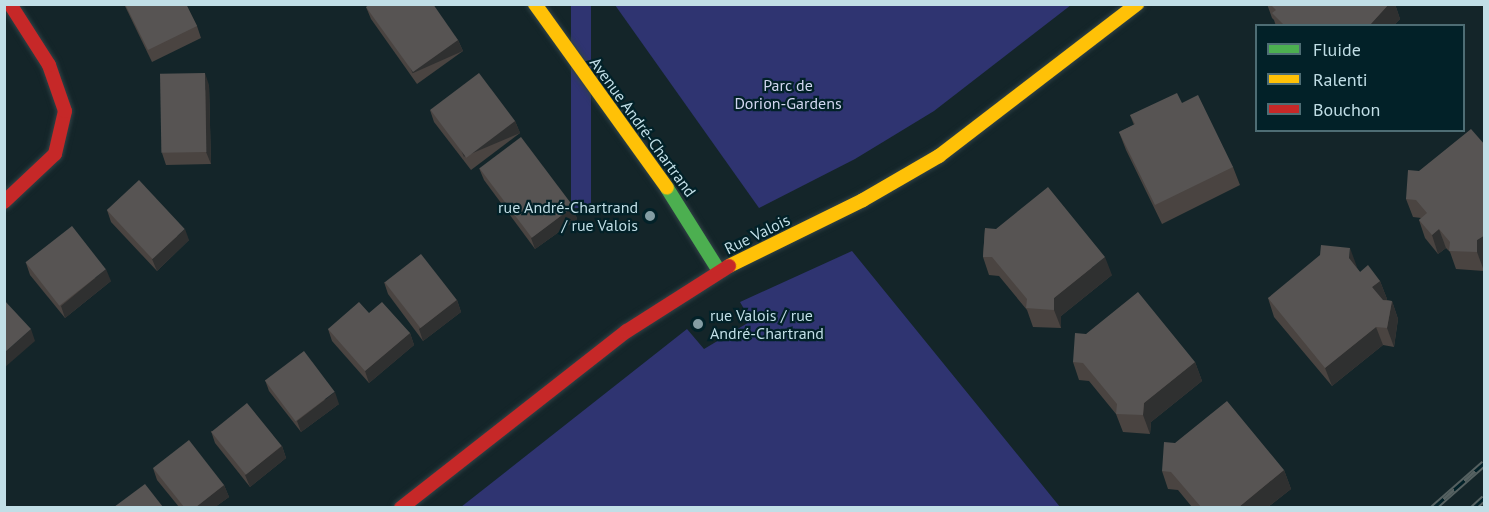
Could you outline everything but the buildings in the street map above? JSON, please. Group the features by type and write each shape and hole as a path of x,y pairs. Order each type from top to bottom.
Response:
{"street":[{"path":"4,202 55,154 65,111 54,73 10,4"},
{"name":"Avenue André-Chartrand","path":"535,4 680,207 719,271"},
{"name":"Rue Valois","path":"400,507 627,331 719,271 863,200 939,156 999,114 1137,4"}],"green space":[{"path":"571,5 591,5 591,208 571,208"},
{"name":"Parc de Dorion-Gardens","path":"615,5 1071,5 934,111 855,159 759,208"},
{"path":"852,251 1060,507 461,507 687,329 704,349 751,321 740,302"}],"railway":[{"path":"1433,508 1484,463"},
{"path":"1473,508 1484,498"}],"traffic: fast":[{"path":"667,188 719,271"}],"traffic: slow":[{"path":"535,4 667,188"},
{"path":"729,266 863,200 939,156 1137,4"}],"traffic: jam":[{"path":"4,202 55,154 65,111 49,65 10,4"},
{"path":"401,508 627,331 729,266"}],"place":[{"name":"rue André-Chartrand / rue Valois","path":"650,216"},
{"name":"rue Valois / rue André-Chartrand","path":"698,324"}]}
